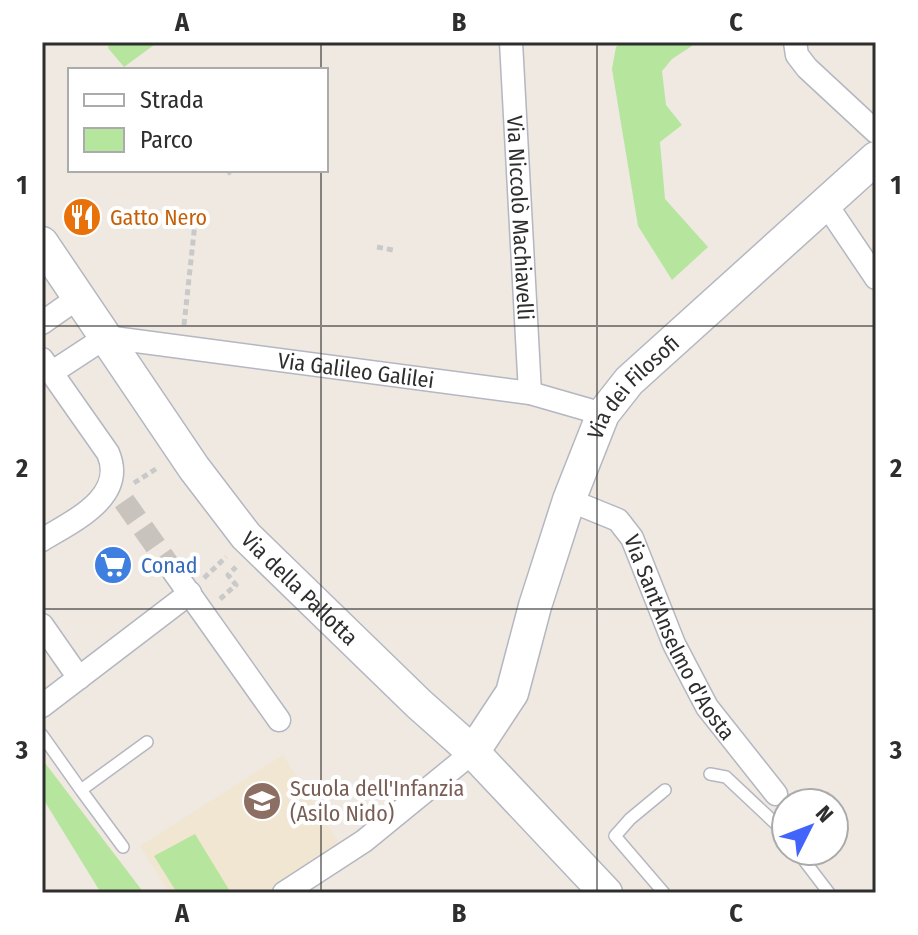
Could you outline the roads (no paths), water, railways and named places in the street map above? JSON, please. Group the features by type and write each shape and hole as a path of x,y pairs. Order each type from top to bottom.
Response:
{"main road":[{"name":"Via dei Filosofi","path":"473,752 512,693 535,606 569,500 603,414 629,381 876,158"},
{"name":"Via della Pallotta","path":"42,243 183,451 246,536 419,704 473,752 606,893"}],"street":[{"name":"Via Niccolò Machiavelli","path":"511,42 530,393"},
{"path":"795,42 797,55 807,68 876,132"},
{"path":"826,204 876,278"},
{"path":"42,323 79,297"},
{"name":"Via Galileo Galilei","path":"106,337 530,393 603,414"},
{"path":"42,540 116,496 113,465 108,453 47,366 106,337"},
{"name":"Via Sant'Anselmo d'Aosta","path":"569,500 618,520 632,538 674,644 707,707 770,787"},
{"path":"174,572 279,720"},
{"path":"42,706 190,593"},
{"path":"42,625 79,678"},
{"path":"284,893 364,841 473,752"}],"lane":[{"path":"42,735 123,847"},
{"path":"81,790 147,742"},
{"path":"710,774 726,777 770,818"},
{"path":"664,893 615,836 665,790"},
{"path":"809,867 829,893"}],"tunnel":[{"path":"124,501 174,572"}],"place":[{"name":"Gatto Nero","path":"82,217"},
{"name":"Conad","path":"113,565"},
{"name":"Scuola dell'Infanzia (Asilo Nido)","path":"262,801"}]}
